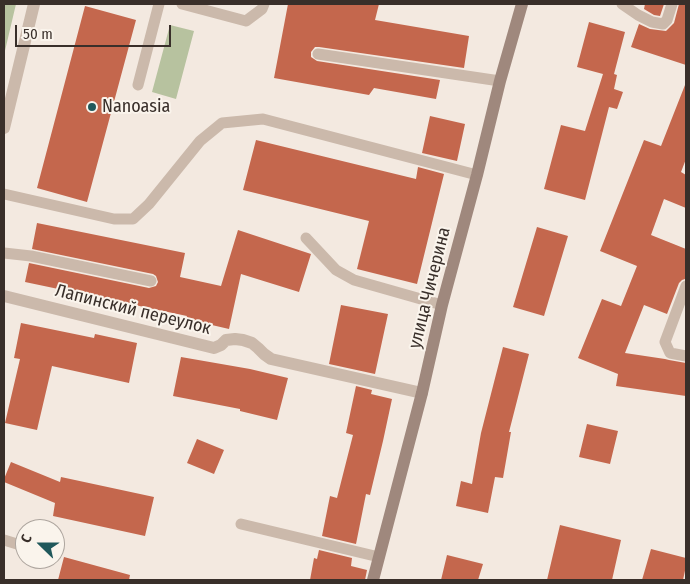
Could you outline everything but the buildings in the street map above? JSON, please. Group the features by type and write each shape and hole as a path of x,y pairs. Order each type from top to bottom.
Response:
{"main road":[{"name":"улица Чичерина","path":"373,580 422,393 442,305 522,4"}],"street":[{"path":"4,128 34,4"},
{"name":"Лапинский переулок","path":"4,296 214,348 226,340 243,340 252,343 271,359 422,393"}],"lane":[{"path":"138,85 159,4"},
{"path":"182,4 246,21 262,9 264,4"},
{"path":"622,4 652,22 663,24 667,20 672,4"},
{"path":"318,54 500,81"},
{"path":"4,194 114,219 133,219 149,204 200,141 222,123 263,119 477,175"},
{"path":"306,238 336,270 354,280 442,305"},
{"path":"4,252 151,281"},
{"path":"686,286 665,342 670,353 686,356"},
{"path":"241,524 379,557"}],"green space":[{"path":"4,4 16,4 4,55"},
{"path":"170,25 194,31 176,99 152,92"}],"place":[{"name":"Nanoasia","path":"92,107"}]}
